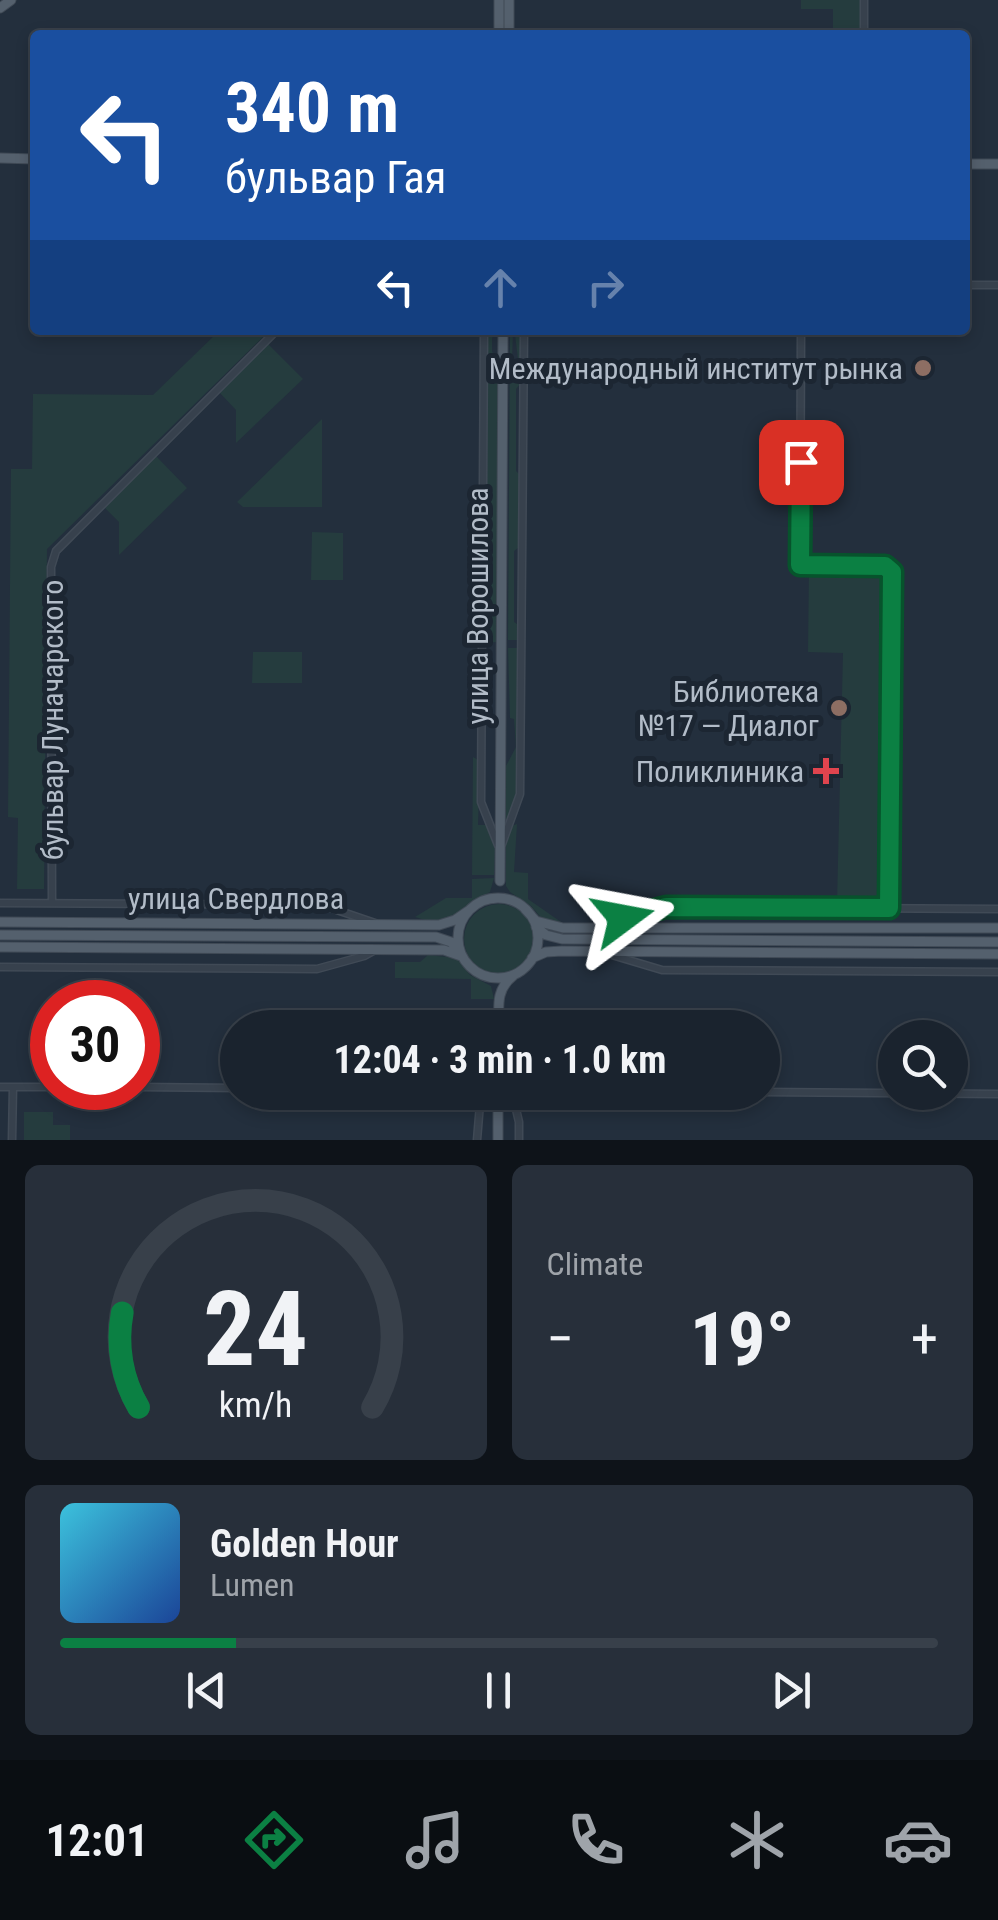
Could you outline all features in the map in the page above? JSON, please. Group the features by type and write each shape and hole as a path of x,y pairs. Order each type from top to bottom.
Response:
{"main road":[{"path":"0,8 11,0"},
{"path":"499,30 500,0"},
{"path":"509,0 509,30"},
{"path":"0,158 30,158"},
{"path":"970,164 998,164"},
{"name":"улица Ворошилова","path":"500,881 503,335"},
{"path":"436,937 447,933 500,881 514,902"},
{"path":"480,902 500,898 526,909 545,925 592,928 998,928"},
{"path":"526,909 536,927 546,935 562,938 998,942"},
{"path":"462,954 458,931 465,915"},
{"name":"улица Свердлова","path":"0,922 448,924 465,915"},
{"path":"534,953 536,927"},
{"name":"улица Свердлова","path":"0,935 436,937"},
{"path":"436,937 452,942 499,995"},
{"path":"499,1010 505,982 534,953 562,938"},
{"name":"улица Свердлова","path":"0,947 444,950 462,954"},
{"path":"534,953 998,954"},
{"path":"479,973 499,978 517,973"},
{"path":"498,1110 498,1140"}],"street":[{"path":"864,0 864,30"},
{"path":"970,285 998,285"},
{"name":"бульвар Луначарского","path":"52,903 51,567 56,551 272,335"},
{"path":"484,335 481,802 500,850"},
{"path":"500,850 520,794 524,335"},
{"path":"801,335 800,565 885,566 892,572 889,908"},
{"path":"0,903 322,905 376,924"},
{"path":"592,928 666,907 998,909"},
{"path":"0,968 317,969 375,950"},
{"path":"600,952 662,970 998,972"},
{"path":"0,1086 30,1086"},
{"path":"12,1140 13,1086"},
{"path":"160,1087 220,1088"},
{"path":"780,1092 998,1094"},
{"path":"478,1140 480,1110"},
{"path":"517,1110 519,1140"}],"green space":[{"path":"801,0 861,0 861,30 833,30 833,9 801,9"},
{"path":"215,335 265,335 47,549 44,889 17,889 18,818 8,817 11,469 32,469 33,394 153,395"},
{"path":"488,335 494,335 492,352 498,356 497,642 486,643"},
{"path":"510,335 511,383 515,383 516,375 520,375 515,335 521,335 521,383 516,389 516,471 520,475 521,546 514,551 514,622 520,626 520,640 508,640"},
{"path":"268,344 303,379 236,443 236,410 219,392"},
{"path":"322,419 322,507 243,507 237,502"},
{"path":"155,455 187,488 119,555 119,522 103,506"},
{"path":"312,532 343,533 343,580 311,580"},
{"path":"809,567 889,569 887,903 837,903 843,653 808,652"},
{"path":"508,648 520,648 518,791 506,826 506,766 516,747 514,719 510,718"},
{"path":"253,652 302,652 302,683 252,683"},
{"path":"473,757 480,761 478,825 489,825 495,845 494,875 472,875"},
{"path":"517,824 514,872 528,873 528,899 561,922 544,921 506,886 506,843 512,826"},
{"path":"494,878 490,892 448,919 415,917 446,898 472,898 472,879"},
{"path":"499,904 513,906 524,914 532,925 532,953 524,964 513,972 499,974 485,972 474,964 466,953 464,939 466,925 474,914 485,906"},
{"path":"428,955 457,958 470,975 491,986 494,999 471,999 471,979 395,978 395,962 420,962"},
{"path":"24,1112 53,1112 53,1125 70,1125 70,1140 24,1140"}],"place":[{"name":"Международный институт рынка","path":"923,368"},
{"name":"Библиотека №17 — Диалог","path":"839,708"},
{"name":"Поликлиника","path":"826,771"}],"route":[{"path":"623,918 666,907 889,908 892,572 885,566 800,565 801,462"}]}
